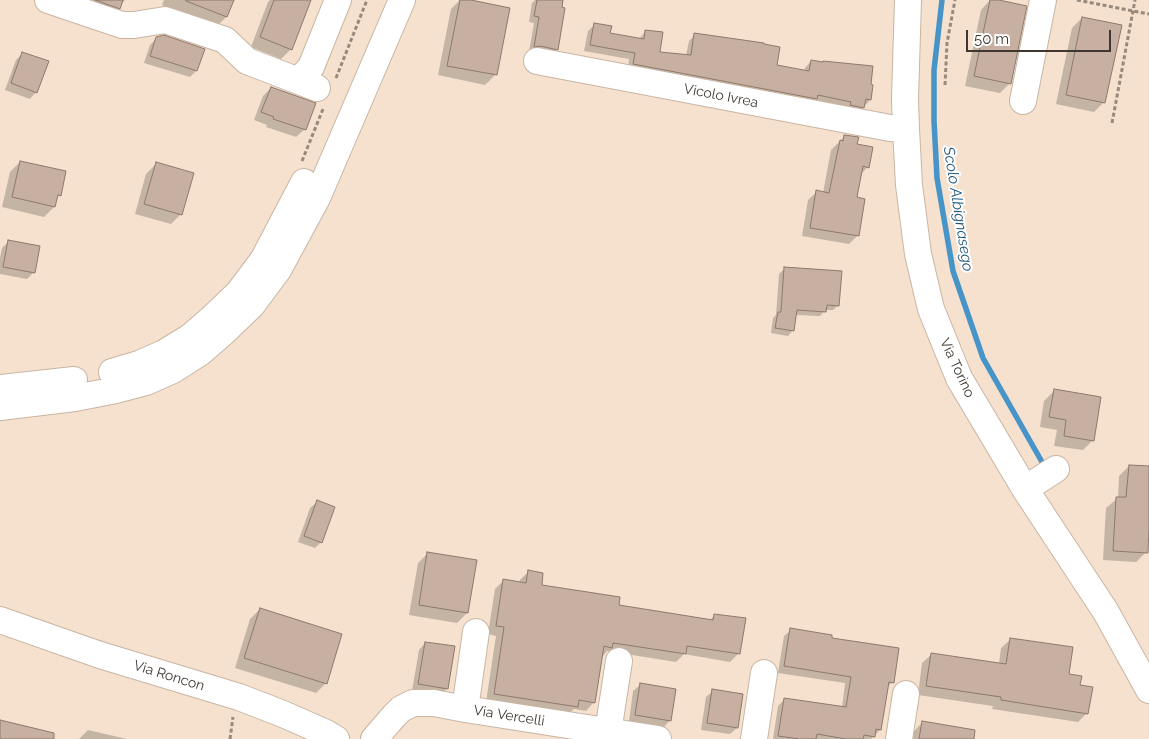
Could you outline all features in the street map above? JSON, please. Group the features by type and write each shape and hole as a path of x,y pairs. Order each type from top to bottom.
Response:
{"street":[{"path":"48,0 122,25 165,20 225,40 247,61 319,89"},
{"path":"319,89 312,67 338,0"},
{"path":"0,388 72,380 139,364 164,353 190,337 239,292 263,260 301,190 382,0"},
{"path":"0,407 75,398 146,382 173,370 201,352 252,305 278,270 317,198 402,0"},
{"name":"Via Torino","path":"908,0 905,99 909,184 918,254 931,309 958,378 1025,490 1106,612 1149,690"},
{"path":"1023,100 1043,0"},
{"name":"Vicolo Ivrea","path":"537,61 906,130"},
{"path":"1025,490 1056,469"},
{"name":"Via Roncon","path":"0,620 100,655 239,697 283,714 336,739"},
{"path":"466,709 476,632"},
{"path":"608,732 619,661"},
{"path":"754,739 764,673"},
{"path":"899,739 906,694"},
{"name":"Via Vercelli","path":"374,739 401,709 413,703 434,703 658,739"}],"path":[{"path":"300,164 319,89 368,0"},
{"path":"945,85 947,43 955,0"},
{"path":"1077,0 1149,14"},
{"path":"1112,123 1135,0"},
{"path":"230,739 235,710"}],"building":[{"path":"95,0 123,0 120,9"},
{"path":"186,0 234,0 227,17"},
{"path":"274,0 311,0 292,50 260,37"},
{"path":"460,0 471,0 510,8 497,75 447,66"},
{"path":"537,0 563,0 562,7 565,8 558,50 540,46 534,47 539,17 534,16"},
{"path":"990,0 1027,6 1011,84 974,76"},
{"path":"1082,17 1122,25 1105,103 1066,95"},
{"path":"594,23 612,26 610,33 644,39 645,30 663,32 660,52 691,55 694,33 780,47 777,65 809,71 811,60 873,66 871,100 866,99 864,108 850,105 851,102 818,95 817,99 633,64 635,53 590,45"},
{"path":"164,35 205,49 197,71 150,56 156,37"},
{"path":"22,52 49,61 37,93 11,83"},
{"path":"271,87 316,103 306,130 273,119 274,117 261,112"},
{"path":"844,135 859,137 857,144 873,147 869,168 863,166 857,197 865,199 859,236 810,228 816,190 829,193 840,140 843,141"},
{"path":"20,161 66,171 61,196 58,195 55,207 12,197"},
{"path":"156,162 194,173 182,215 144,204"},
{"path":"8,240 40,246 35,273 3,267"},
{"path":"784,267 842,271 839,306 827,305 826,312 797,310 794,331 775,328 778,312 781,312"},
{"path":"1054,389 1101,397 1094,441 1064,436 1066,420 1049,417"},
{"path":"1129,465 1149,466 1148,553 1113,551 1116,497 1126,497"},
{"path":"317,500 335,507 322,543 304,536"},
{"path":"427,552 477,560 468,613 419,605"},
{"path":"528,570 543,573 542,585 620,597 619,605 713,620 714,614 746,618 740,654 687,646 686,654 613,643 612,648 604,646 595,703 579,700 578,707 494,694 504,627 496,626 503,579 526,583"},
{"path":"260,608 342,634 327,684 244,658"},
{"path":"790,628 832,635 832,638 899,648 894,683 889,682 881,730 876,729 875,737 864,735 863,739 846,739 817,734 816,739 800,739 778,736 784,698 846,707 851,677 784,666"},
{"path":"1010,638 1073,647 1069,674 1082,676 1080,685 1093,687 1088,714 1001,700 1001,697 926,686 931,653 1006,664"},
{"path":"425,642 455,646 448,689 418,684"},
{"path":"640,683 676,689 671,721 635,715"},
{"path":"712,689 743,694 738,728 707,723"},
{"path":"0,720 54,733 54,739 0,739"},
{"path":"922,721 975,730 974,739 919,739"}],"waterway":[{"name":"Scolo Albignasego","path":"942,0 934,70 934,121 937,178 953,271 983,358 1042,462"}]}
